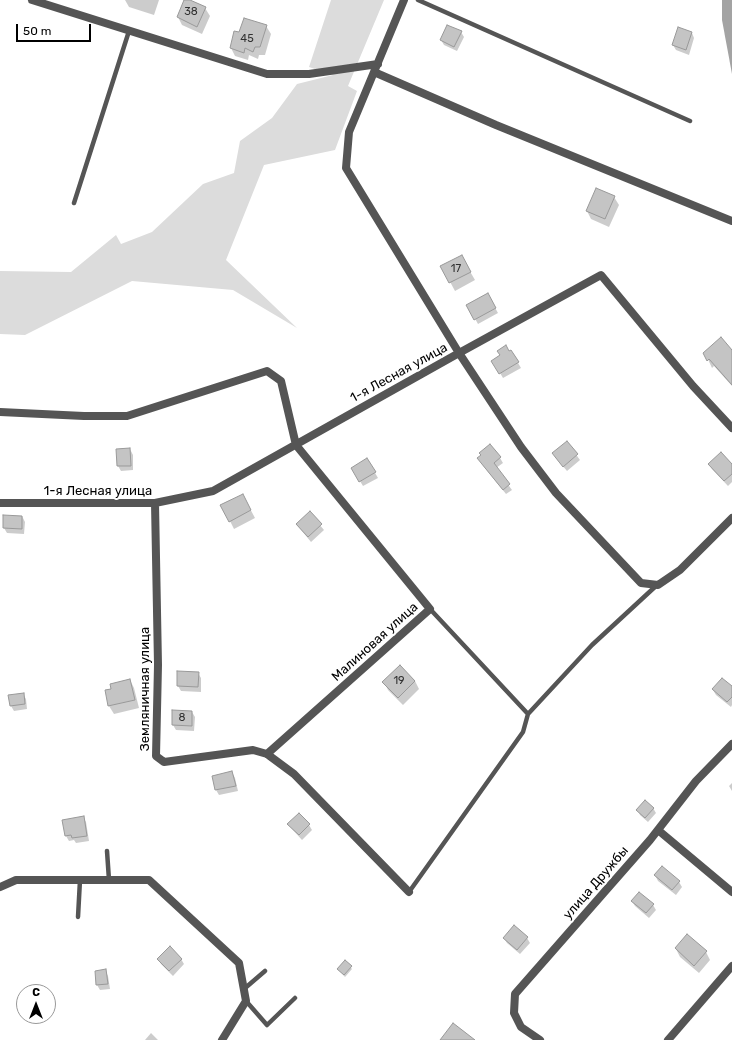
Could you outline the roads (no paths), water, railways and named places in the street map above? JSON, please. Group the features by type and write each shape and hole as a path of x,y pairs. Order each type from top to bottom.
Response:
{"street":[{"path":"32,0 267,74 309,74 378,64"},
{"name":"1-я Лесная улица","path":"0,503 155,503 213,491 459,353 346,168 349,132 404,0"},
{"path":"374,72 496,125 732,221"},
{"path":"732,428 693,386 601,275 459,353 522,447 556,492 641,583 658,585 680,570 732,518"},
{"path":"0,412 84,416 127,416 267,371 281,381 296,445"},
{"name":"Малиновая улица","path":"267,754 430,609 296,445"},
{"name":"Земляничная улица","path":"155,503 158,665 156,756 164,762 252,750 267,754 294,774 409,892"},
{"name":"улица Дружбы","path":"540,1040 521,1028 514,1013 515,994 658,830 696,781 732,744"},
{"path":"658,830 732,892"},
{"path":"0,887 16,880 149,880 239,963 246,1001 222,1040"},
{"path":"668,1040 732,966"}],"lane":[{"path":"418,0 690,121"},
{"path":"74,203 129,31"},
{"path":"409,892 523,732 528,714 592,645 658,585"},
{"path":"430,609 528,714"},
{"path":"107,851 109,880"},
{"path":"78,917 80,880"},
{"path":"244,989 265,971"},
{"path":"246,1001 267,1026 295,998"}]}
